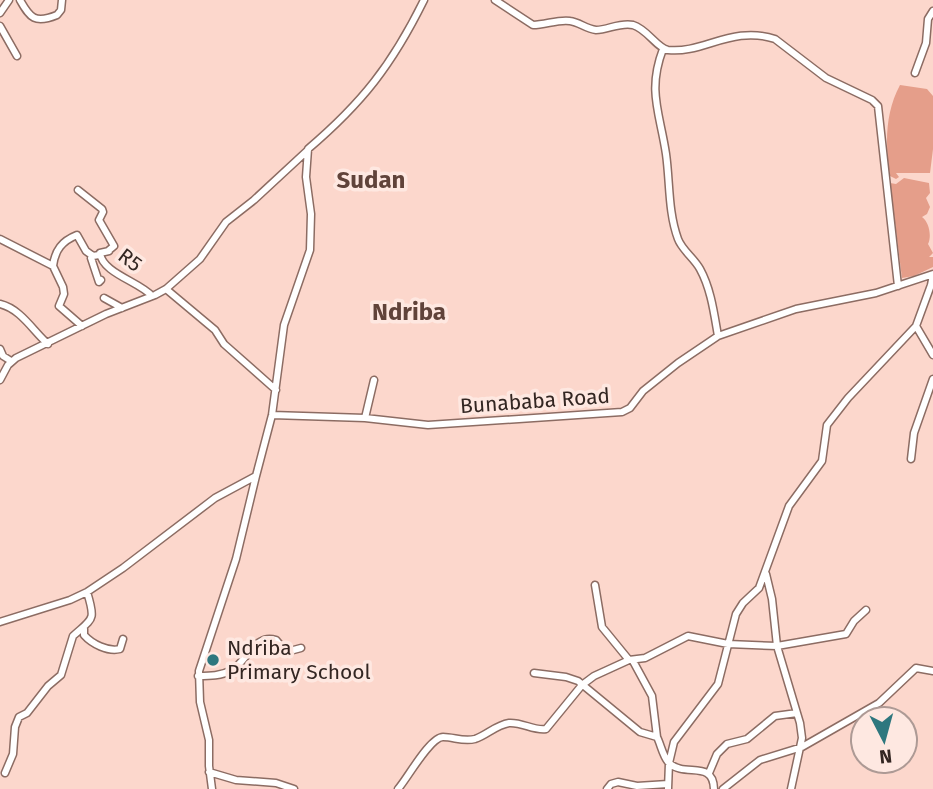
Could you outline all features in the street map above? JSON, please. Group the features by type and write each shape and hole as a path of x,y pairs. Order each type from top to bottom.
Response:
{"street":[{"path":"0,13 9,0"},
{"path":"20,0 32,19 57,15 61,10 62,0"},
{"path":"0,380 11,361 166,289 200,259 226,222 341,121 376,82 424,0"},
{"path":"495,0 533,25 569,20 596,30 633,25 643,29 663,49 686,48 742,35 766,36 775,39 826,78 872,100 878,106 898,286"},
{"path":"915,73 926,43 928,19 933,11"},
{"path":"0,26 17,56"},
{"path":"663,49 656,74 655,104 666,152 675,231 679,243 698,265 706,280 718,336"},
{"path":"212,789 209,740 200,702 198,676 236,559 272,415 284,326 306,264 312,235 306,177 308,149"},
{"name":"R5","path":"78,190 103,212 99,220 114,246 96,256 111,270 135,287 145,289 152,296"},
{"path":"82,326 59,306 64,294 53,266 55,253 62,243 78,235 86,251 96,256"},
{"path":"0,239 53,266"},
{"path":"96,256 91,258 99,282 102,280"},
{"path":"607,789 618,782 637,786 668,786 669,763 674,742 718,684 739,609 759,588 789,506 822,461 827,425 865,379 916,326 933,274"},
{"name":"Bunababa Road","path":"272,415 365,418 428,425 622,412 630,408 642,391 718,336 796,309 876,293 933,274"},
{"path":"166,289 215,330 224,344 276,390"},
{"path":"104,298 122,308"},
{"path":"0,304 32,326 34,332 48,344"},
{"path":"916,326 932,350"},
{"path":"1,353 11,361"},
{"path":"911,459 915,433 933,379"},
{"path":"365,418 374,380"},
{"path":"0,622 87,592 215,498 256,476"},
{"path":"765,572 773,608 777,646 805,740 791,789"},
{"path":"596,585 601,627 631,660 652,696 657,737 669,763 680,769 709,773 713,777 714,789"},
{"path":"5,773 13,754 15,727 19,717 27,713 48,685 61,675 73,636 84,629 91,619 87,592"},
{"path":"398,789 413,765 435,739 473,739 499,726 512,723 546,730 582,685 599,673 688,636 728,644 777,646 845,634 866,610"},
{"path":"84,629 84,635 89,641 113,650 120,649 123,639"},
{"path":"198,676 216,676 229,672 242,663 254,646 265,639 275,640 286,652 301,648"},
{"path":"805,740 879,703 916,668 933,671"},
{"path":"534,673 566,677 582,685 640,732 657,737"},
{"path":"709,773 717,754 727,744 747,739 775,716 797,713"},
{"path":"723,789 760,760 802,747"},
{"path":"209,772 236,780 276,783 294,789"}],"shaded area":[{"path":"900,85 927,89 933,96 933,149 930,173 896,173 899,177 896,179 890,176 887,152 891,107"},
{"path":"904,178 929,183 930,193 926,198 930,207 922,217 929,229 928,244 933,253 929,257 933,257 933,267 914,276 902,278 890,183 896,184"}],"place":[{"name":"Ndriba Primary School","path":"213,660"}],"district":[{"name":"Sudan","path":"371,180"},
{"name":"Ndriba","path":"409,312"}]}
